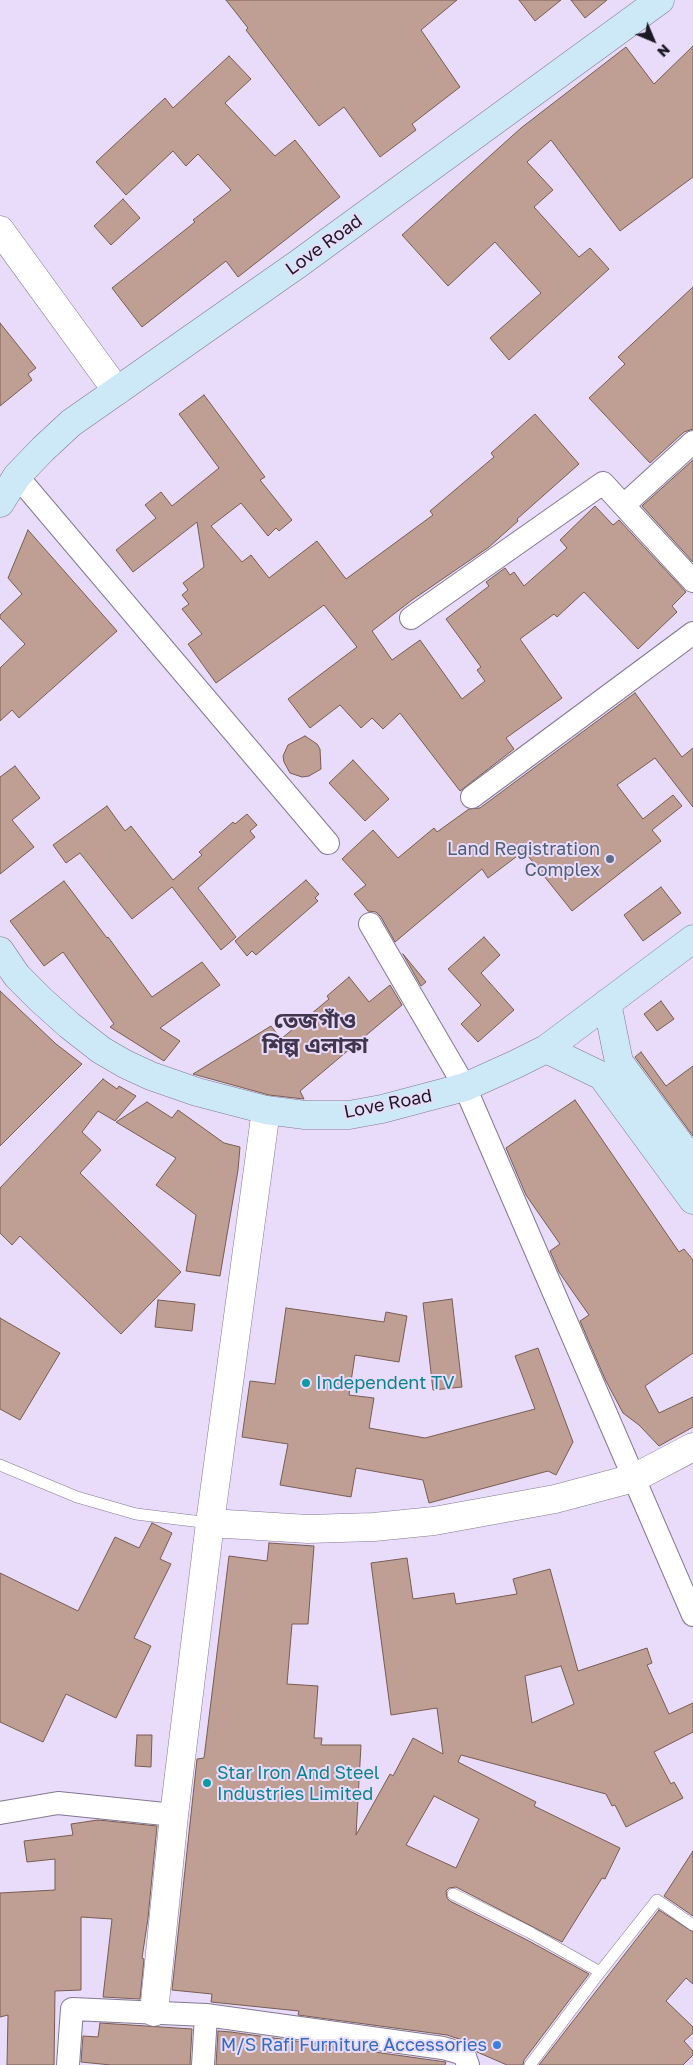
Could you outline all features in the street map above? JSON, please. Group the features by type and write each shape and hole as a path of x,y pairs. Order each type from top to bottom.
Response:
{"main road":[{"name":"Love Road","path":"0,503 17,476 71,424 298,264 660,0"},
{"name":"Love Road","path":"0,951 17,976 40,999 101,1050 125,1064 151,1076 197,1092 266,1110 305,1115 349,1114 382,1109 465,1088 546,1049 693,939"},
{"path":"607,1003 610,1069 693,1200"},
{"path":"546,1049 610,1069 693,1162"}],"street":[{"path":"0,230 117,391"},
{"path":"624,506 693,442"},
{"path":"17,476 328,842"},
{"path":"411,618 603,483 693,581"},
{"path":"472,797 693,633"},
{"path":"370,924 465,1088 693,1615"},
{"path":"154,2012 174,1815 210,1523 266,1110"},
{"path":"210,1523 308,1529 374,1527 434,1521 556,1499 634,1478 693,1447"},
{"path":"0,1814 58,1803 174,1815"},
{"path":"68,2065 72,2009 206,2015 443,2048 464,2054 468,2065"},
{"path":"203,2065 206,2015"}],"lane":[{"path":"0,1465 77,1497 136,1514 210,1523"},
{"path":"453,1894 531,1933 600,1972"},
{"path":"530,2065 657,1900 693,1925"}],"building":[{"path":"226,0 457,0 421,30 460,87 412,124 416,130 380,157 344,107 319,126 246,30 248,28"},
{"path":"519,0 561,0 535,21"},
{"path":"571,0 607,0 585,18"},
{"path":"693,46 693,177 620,231 551,140 527,162 553,190 534,207 579,257 590,248 609,269 509,360 490,338 541,293 495,242 448,286 402,235 521,128 626,47 654,84"},
{"path":"229,56 251,79 225,103 275,156 295,140 340,197 238,277 226,261 142,327 112,288 195,222 193,220 231,190 198,154 186,166 173,151 126,195 96,162 165,98 173,108"},
{"path":"123,199 140,218 111,245 94,226"},
{"path":"693,287 693,429 684,432 650,463 589,398 625,364 618,357"},
{"path":"0,323 36,368 28,374 32,380 0,406"},
{"path":"204,395 265,477 260,480 292,520 279,531 276,528 268,536 241,503 211,526 242,562 251,555 269,578 317,541 346,579 433,515 430,511 494,457 491,453 535,414 579,464 517,519 518,521 489,547 412,600 372,631 392,660 420,640 462,699 485,681 477,670 481,667 446,619 489,586 486,582 505,568 510,575 514,572 524,586 567,548 560,540 595,506 613,525 619,520 686,592 672,606 677,612 638,649 584,592 557,617 554,614 520,639 562,698 506,738 514,749 460,791 400,713 383,729 372,718 361,728 340,705 310,728 288,699 357,647 324,605 216,683 188,644 202,634 182,609 189,604 182,595 188,590 183,583 204,567 197,522 133,572 116,550 156,518 145,505 161,492 172,506 219,468 179,414"},
{"path":"693,460 693,562 642,506"},
{"path":"28,530 117,631 19,718 12,710 0,721 0,668 25,644 0,618 0,615 22,594 8,578"},
{"path":"635,693 682,757 693,748 693,807 655,758 617,785 643,819 673,795 682,806 652,830 661,841 572,911 524,851 488,878 482,869 395,942 381,917 376,912 368,911 354,894 366,885 342,859 373,830 398,858 434,828 437,832 469,809 480,808"},
{"path":"305,736 317,744 320,749 321,769 309,776 302,777 290,773 283,756 288,745"},
{"path":"353,760 389,799 365,821 329,783"},
{"path":"15,766 40,798 12,820 34,847 0,874 0,777"},
{"path":"107,806 125,831 131,826 173,880 202,855 199,852 233,822 235,824 247,814 257,825 250,831 255,837 198,888 236,937 221,950 172,887 132,919 80,853 66,863 53,845"},
{"path":"306,880 319,894 315,898 318,901 256,955 252,951 247,956 235,941"},
{"path":"64,881 152,997 202,962 220,985 160,1028 180,1041 164,1061 110,1027 114,1024 63,952 44,966 10,921"},
{"path":"661,887 681,913 643,941 624,915"},
{"path":"484,937 500,955 481,973 514,1010 478,1042 461,1024 481,1005 448,969"},
{"path":"403,954 426,982 421,986"},
{"path":"349,977 369,1002 390,985 402,1005 300,1091 304,1099 269,1095 193,1074 271,1026 281,1039 329,999 327,996"},
{"path":"0,991 56,1044 82,1064 0,1146"},
{"path":"661,1001 674,1019 657,1031 644,1014"},
{"path":"641,1052 666,1086 693,1066 693,1136 635,1057"},
{"path":"103,1079 117,1089 119,1086 136,1096 115,1121 98,1111 82,1132 101,1150 80,1173 181,1272 121,1334 20,1236 12,1245 0,1233 0,1188"},
{"path":"575,1100 679,1252 684,1249 693,1260 693,1353 645,1386 659,1413 693,1397 693,1427 659,1446 639,1425 623,1413 605,1379 580,1321 589,1315 559,1272 550,1251 560,1244 526,1195 506,1148"},
{"path":"147,1102 172,1118 178,1110 224,1143 240,1147 238,1170 220,1276 186,1271 196,1215 156,1185 176,1158 116,1122"},
{"path":"452,1299 462,1387 433,1390 423,1303"},
{"path":"158,1300 195,1304 192,1331 155,1327"},
{"path":"286,1308 384,1322 386,1312 407,1316 399,1362 355,1355 349,1395 374,1398 369,1428 425,1438 535,1409 515,1356 538,1348 573,1442 556,1475 548,1471 429,1503 423,1480 356,1468 351,1497 280,1485 288,1444 242,1437 250,1381 275,1384"},
{"path":"0,1318 60,1353 20,1420 0,1409"},
{"path":"152,1523 172,1533 160,1559 171,1564 134,1638 151,1646 116,1718 66,1694 43,1742 0,1722 0,1573 78,1611 115,1537 139,1548"},
{"path":"269,1543 314,1546 308,1624 292,1624 287,1684 318,1686 314,1738 322,1738 321,1745 361,1745 356,1835 390,1774 393,1776 413,1738 443,1754 437,1708 391,1715 371,1563 407,1558 413,1599 454,1593 456,1604 517,1594 513,1579 550,1569 578,1671 647,1648 652,1663 647,1665 669,1714 693,1703 693,1732 654,1752 671,1784 674,1782 683,1798 626,1827 615,1805 612,1806 606,1794 461,1755 458,1762 536,1802 534,1806 620,1848 605,1879 602,1878 562,1942 456,1887 449,1888 446,1891 447,1898 450,1901 589,1974 524,2060 523,2065 507,2065 477,2052 473,2045 468,2042 447,2035 298,2015 299,2011 211,2002 212,1994 172,1990 197,1759 204,1758 229,1556 267,1561","holes":["561,1666 574,1704 532,1723 525,1676","434,1796 479,1819 456,1868 406,1845"]},
{"path":"137,1735 152,1735 151,1767 135,1766"},
{"path":"98,1820 157,1826 142,1958 144,1959 140,1999 103,1997 112,1919 81,1917 81,1990 55,1991 54,2065 7,2065 8,2015 0,2017 0,1893 55,1890 55,1859 27,1862 24,1841 73,1835 71,1824"},
{"path":"693,1851 693,1916 664,1896"},
{"path":"659,1910 693,1932 693,1984 686,1978 666,2001 693,2027 693,2033 684,2041 693,2051 693,2055 683,2065 539,2065"},
{"path":"100,2023 192,2029 190,2065 111,2065 81,2062 83,2036 98,2037"},
{"path":"218,2031 446,2062 445,2065 216,2065"}],"place":[{"name":"Land Registration Complex","path":"610,859"},
{"name":"Independent TV","path":"306,1383"},
{"name":"Star Iron And Steel Industries Limited","path":"207,1783"},
{"name":"M/S Rafi Furniture Accessories","path":"497,2045"}],"district":[{"name":"তেজগাঁও শিল্প এলাকা","path":"315,1034"}]}
